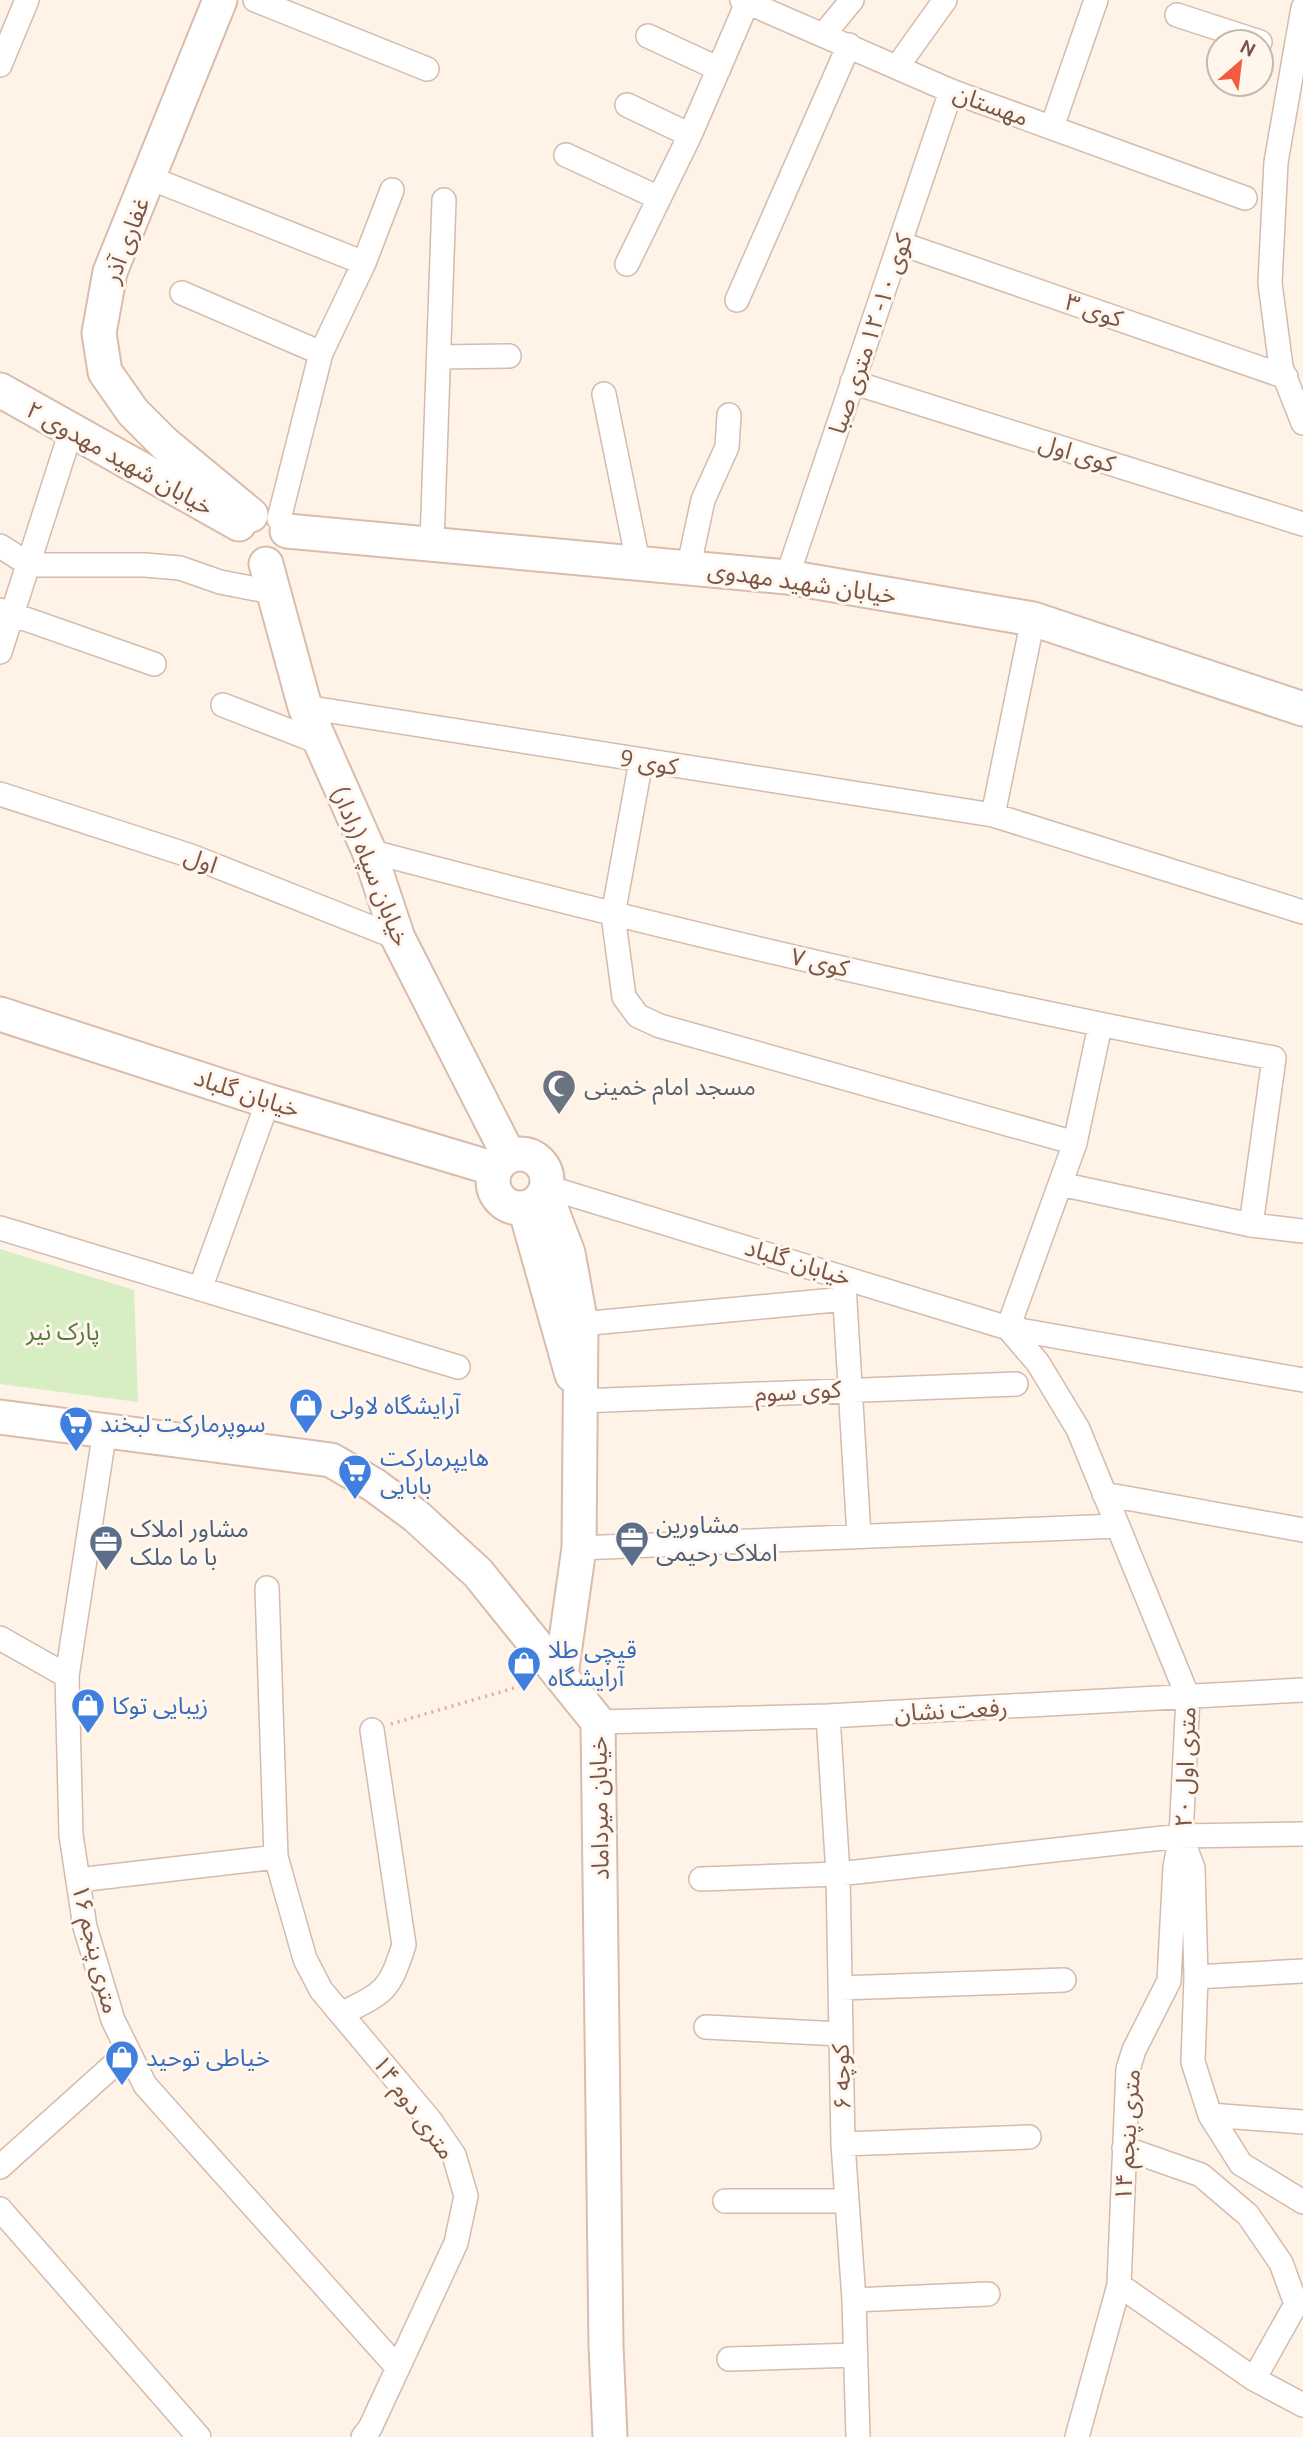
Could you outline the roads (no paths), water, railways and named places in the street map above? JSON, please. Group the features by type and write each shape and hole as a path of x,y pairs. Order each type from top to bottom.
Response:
{"street":[{"path":"0,65 27,0"},
{"name":"غفاری آذر","path":"220,0 110,272 99,333 105,372 133,412 163,443 264,523"},
{"path":"255,0 427,69"},
{"path":"824,34 852,0"},
{"path":"897,67 945,0"},
{"path":"1052,127 1096,0"},
{"path":"627,264 690,135 745,1"},
{"name":"مهستان","path":"745,1 951,92 1245,198"},
{"path":"1303,8 1276,162 1269,282 1281,367 1303,423"},
{"path":"1177,15 1217,28"},
{"path":"648,36 719,69"},
{"path":"737,300 849,45"},
{"path":"1275,47 1295,53"},
{"name":"کوی ۱۰- ۱۲ متری صبا","path":"787,576 902,244 951,92"},
{"path":"627,105 690,135"},
{"path":"566,155 659,198"},
{"path":"150,178 364,263"},
{"path":"269,578 258,564 243,556 236,541 264,523 321,353 364,263 392,190"},
{"path":"432,542 444,200"},
{"name":"کوی ۳","path":"902,244 1286,377"},
{"path":"182,293 321,353"},
{"path":"440,357 509,356"},
{"name":"کوی اول","path":"852,383 1303,524"},
{"name":"خیابان شهید مهدوی ۲","path":"0,390 71,431 264,523"},
{"path":"604,394 638,562"},
{"path":"688,565 703,500 727,447 729,415"},
{"path":"0,652 6,612 30,565 71,431"},
{"path":"264,523 288,540 269,578"},
{"name":"خیابان شهید مهدوی","path":"264,523 787,576 1034,619 1303,709"},
{"path":"0,547 30,565 145,565 180,568 220,582 269,578"},
{"name":"خیابان سپاه (رادار)","path":"269,578 304,707 369,850 398,938 502,1162"},
{"path":"6,612 154,664"},
{"path":"1034,619 993,815 1303,912"},
{"path":"223,705 321,743"},
{"name":"کوی 9","path":"304,707 993,815"},
{"path":"641,761 613,915 624,997 638,1016 660,1026 1075,1143"},
{"name":"اول","path":"0,794 191,856 398,938"},
{"name":"کوی ۷","path":"369,850 613,915 1101,1026 1274,1058 1251,1225"},
{"name":"خیابان گلباد","path":"0,1014 268,1101 502,1162"},
{"path":"1007,1328 1075,1143 1101,1026"},
{"path":"200,1289 268,1101"},
{"path":"539,1196 513,1207 502,1202 492,1181 502,1162 532,1156 547,1174 539,1196 580,1401"},
{"path":"1060,1184 1251,1225 1303,1231"},
{"path":"539,1196 568,1253 582,1324 579,1548 561,1675"},
{"name":"خیابان گلباد","path":"539,1196 842,1275 1007,1328 1303,1380"},
{"path":"0,1228 458,1367"},
{"path":"842,1275 859,1536"},
{"path":"582,1324 845,1299"},
{"name":"۲۰ متری اول","path":"1007,1328 1038,1363 1078,1429 1188,1697 1181,1836 1193,1868 1196,1977 1192,2062 1210,2115 1241,2164 1303,2202"},
{"name":"کوی سوم","path":"580,1401 1016,1384"},
{"name":"خیابان میرداماد","path":"0,1417 331,1460 374,1485 416,1516 478,1573 598,1722 606,2332 610,2437"},
{"name":"۱۶ متری پنجم","path":"105,1430 67,1676 71,1835 85,1927 113,2020 145,2085 397,2367"},
{"path":"1104,1493 1303,1530"},
{"path":"579,1548 1117,1526"},
{"name":"۱۴ متری دوم","path":"267,1588 276,1857 305,1959 321,1990 430,2120 454,2155 466,2196 456,2243 370,2428 363,2437"},
{"path":"0,1638 67,1676"},
{"name":"رفعت نشان","path":"598,1722 828,1716 1303,1690"},
{"name":"کوچه ۶","path":"828,1716 838,1874 843,2144 854,2300 858,2437"},
{"path":"343,2013 382,1993 394,1974 404,1945 372,1730"},
{"path":"701,1879 838,1874 1181,1836 1303,1834"},
{"name":"۱۴ متری پنجم","path":"1077,2437 1119,2285 1128,2069 1134,2050 1169,1981 1175,1867 1181,1836"},
{"path":"78,1880 276,1857"},
{"path":"1196,1977 1303,1971"},
{"path":"841,1988 1064,1980"},
{"path":"706,2027 840,2034"},
{"path":"0,2167 128,2052"},
{"path":"1210,2115 1303,2122"},
{"path":"843,2144 1029,2137"},
{"path":"1124,2148 1201,2175 1248,2215 1281,2263 1301,2301 1254,2379"},
{"path":"724,2201 847,2201"},
{"path":"0,2209 199,2437"},
{"path":"1119,2285 1254,2379 1303,2405"},
{"path":"854,2300 988,2294"},
{"path":"729,2358 855,2355"}],"place":[{"name":"مسجد امام خمینی","path":"559,1116"},
{"name":"آرایشگاه لاولی","path":"306,1435"},
{"name":"سوپرمارکت لبخند","path":"76,1453"},
{"name":"هایپرمارکت بابایی","path":"355,1501"},
{"name":"مشاورین املاک رحیمی","path":"632,1568"},
{"name":"مشاور املاک با ما ملک","path":"106,1572"},
{"name":"قیچی طلا آرایشگاه","path":"524,1693"},
{"name":"زیبایی توکا","path":"88,1735"},
{"name":"خیاطی توحید","path":"122,2087"}],"park label":[{"name":"پارک نیر","path":"63,1331"}]}
